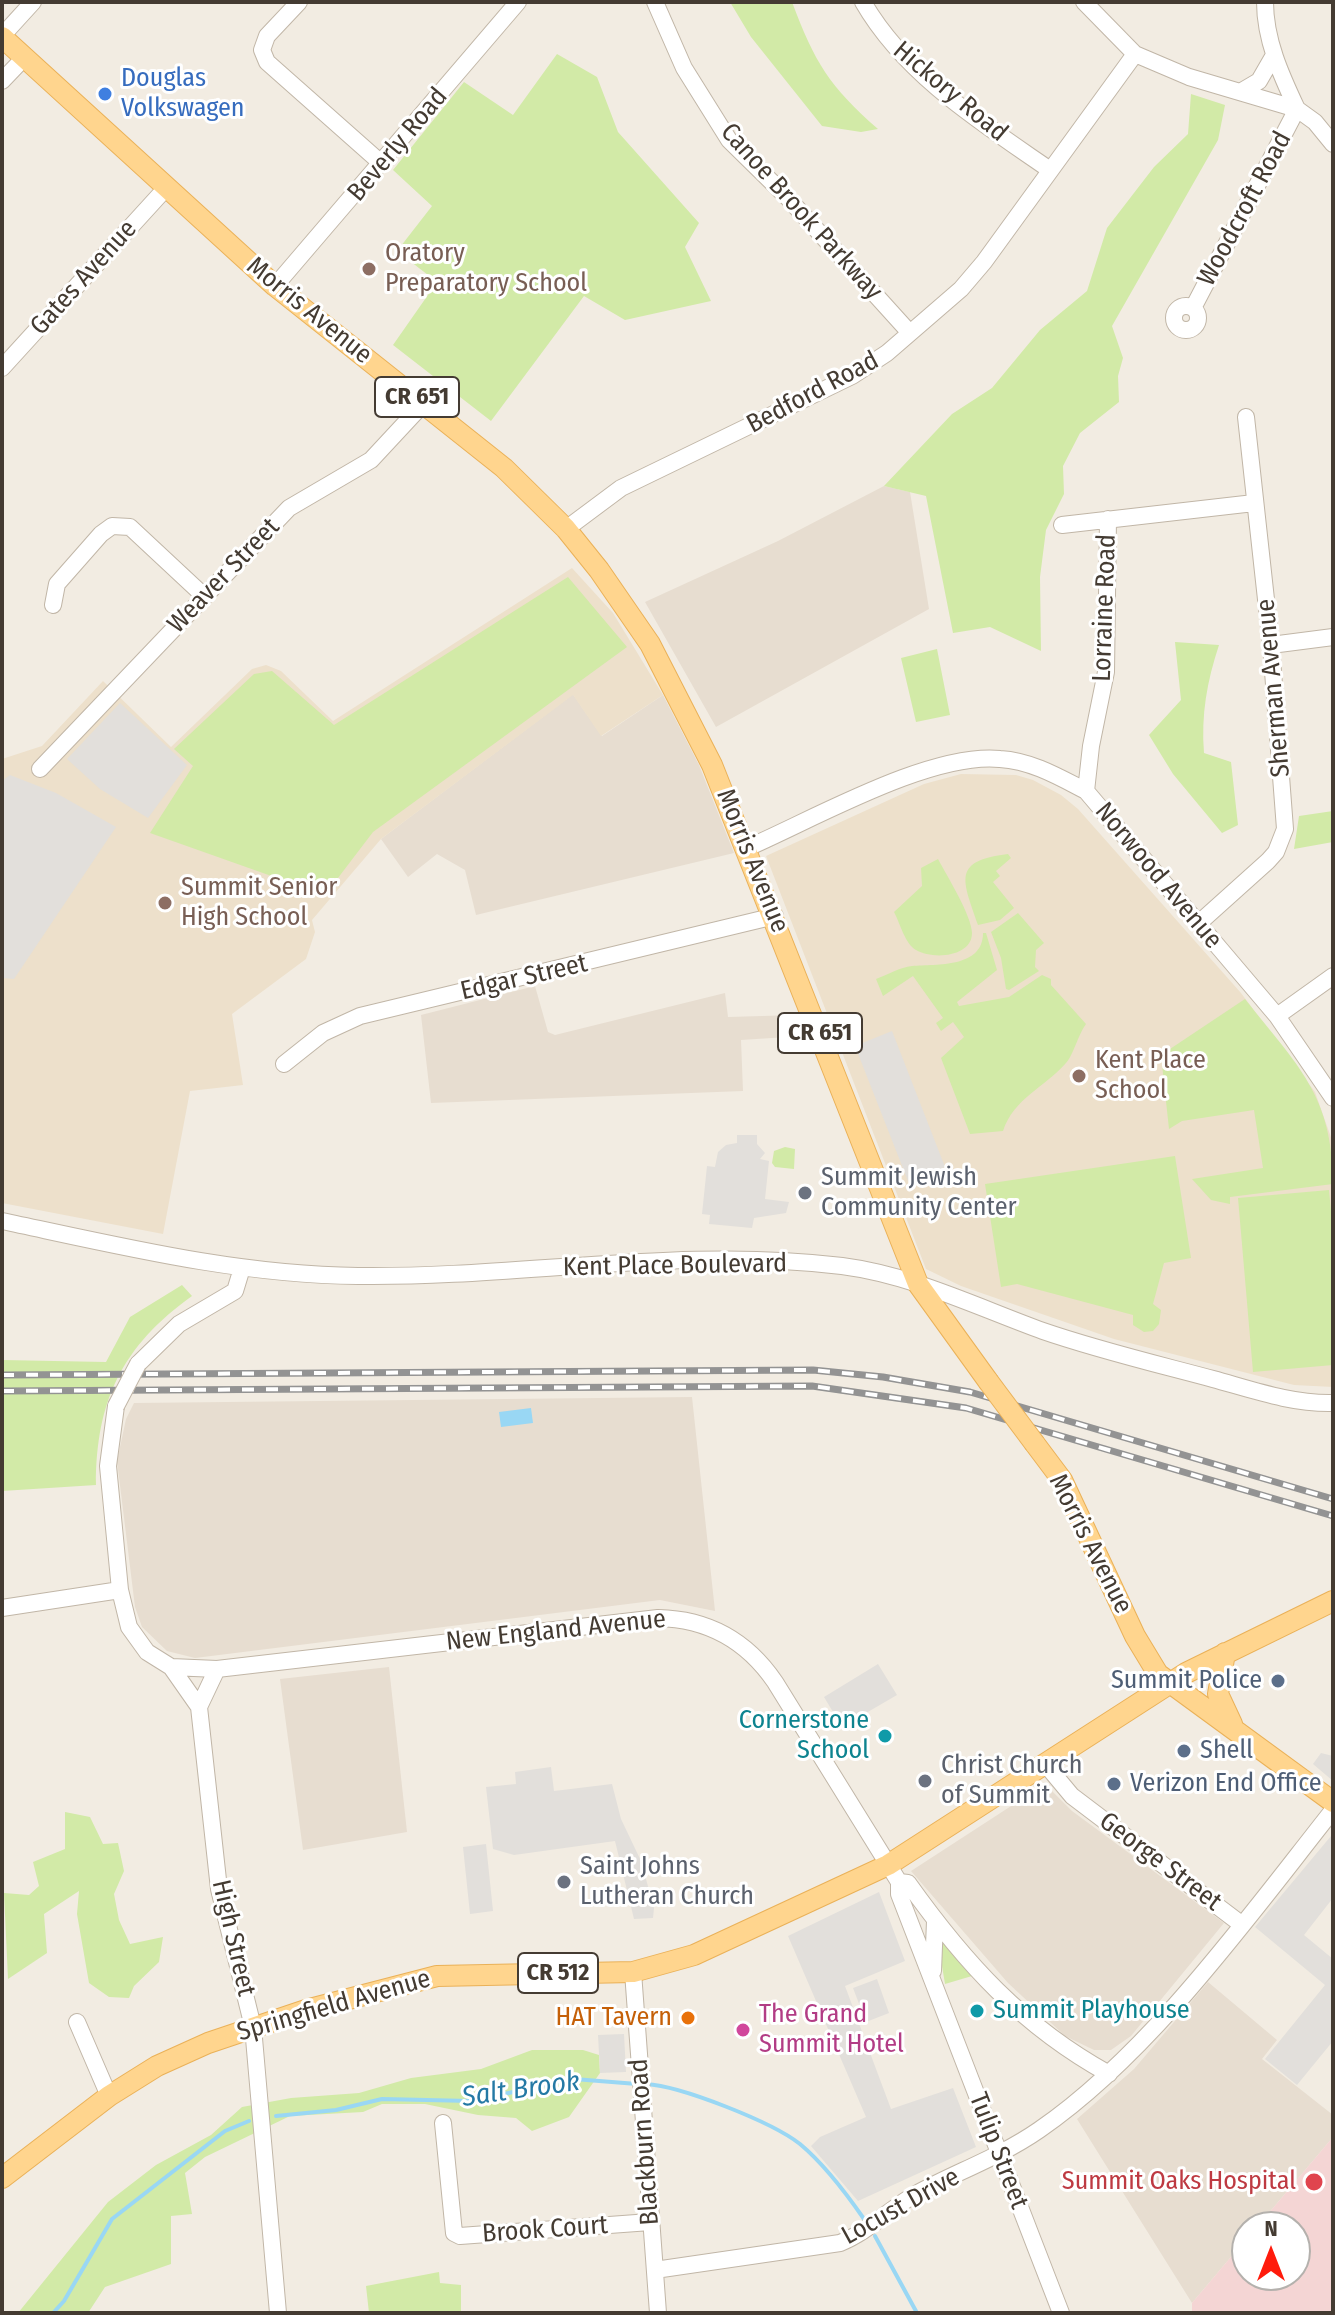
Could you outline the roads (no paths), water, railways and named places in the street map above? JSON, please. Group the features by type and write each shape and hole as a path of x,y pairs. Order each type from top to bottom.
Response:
{"main road":[{"name":"Morris Avenue","path":"2,36 275,286 504,468 566,529 650,644 684,704 775,916 918,1284 1062,1480 1147,1658 1169,1684 1333,1802"},
{"name":"Springfield Avenue","path":"2,2178 109,2096 157,2066 253,2027 407,1981 437,1976 633,1972 694,1955 894,1873 1169,1684 1333,1601"},
{"path":"1225,1653 1219,1677 1219,1702 1238,1733"}],"street":[{"path":"2,36 33,2"},
{"path":"299,2 267,36 262,50 267,62 381,163"},
{"name":"Beverly Road","path":"275,286 518,2"},
{"name":"Canoe Brook Parkway","path":"655,2 684,68 729,140 787,197 910,333"},
{"name":"Hickory Road","path":"863,2 880,31 929,79 976,118 1050,170"},
{"path":"1084,2 1135,54 1189,77 1297,109 1315,122 1333,144"},
{"path":"1265,2 1265,20 1274,55 1297,109"},
{"name":"Bedford Road","path":"566,529 606,496 829,389 887,353 961,289 984,262 1135,54"},
{"path":"1242,91 1259,81 1274,55"},
{"path":"2,81 24,58"},
{"name":"Woodcroft Road","path":"1193,308 1297,109"},
{"name":"Gates Avenue","path":"2,368 166,188"},
{"name":"Weaver Street","path":"40,769 289,508 371,460 424,403"},
{"name":"Sherman Avenue","path":"1199,923 1268,861 1282,841 1286,814 1246,417"},
{"path":"1062,525 1254,503"},
{"name":"Lorraine Road","path":"1086,791 1091,746 1106,672 1108,519"},
{"path":"53,605 57,584 101,534 122,525 130,527 204,596"},
{"path":"1271,645 1333,637"},
{"name":"Norwood Avenue","path":"747,848 926,769 959,760 1003,759 1028,764 1086,791 1277,1016 1333,1098"},
{"name":"Edgar Street","path":"284,1064 323,1033 360,1016 775,916"},
{"path":"1277,1016 1333,976"},
{"name":"Kent Place Boulevard","path":"2,1221 242,1268 373,1276 750,1260 840,1266 918,1284 1057,1335 1299,1402 1333,1403"},
{"name":"High Street","path":"242,1268 235,1291 179,1324 138,1364 116,1406 108,1466 120,1590 129,1627 138,1641 171,1667 199,1707 219,1889 253,2027 278,2313"},
{"path":"2,1608 120,1590"},
{"name":"New England Avenue","path":"196,1671 658,1618 689,1620 727,1635 765,1668 894,1873 908,1883 935,1921 1028,2021 1059,2046 1109,2074"},
{"name":"High Street","path":"171,1667 196,1671"},
{"path":"199,1707 217,1669"},
{"name":"George Street","path":"1047,1766 1072,1796 1241,1924"},
{"name":"Locust Drive","path":"655,2270 840,2243 867,2230 916,2194 1000,2155 1076,2104 1109,2074 1241,1924 1333,1810"},
{"name":"Tulip Street","path":"894,1873 935,1989 1061,2313"},
{"name":"Tulip Street","path":"935,1921 932,1952 935,1989"},
{"name":"Blackburn Road","path":"633,1972 658,2313"},
{"path":"77,2022 109,2096"},
{"name":"Brook Court","path":"443,2123 454,2233 460,2236 650,2222"}],"water":[{"path":"531,1408 533,1423 501,1427 499,1412"}],"waterway":[{"name":"Salt Brook","path":"276,2116 336,2110 382,2099 471,2101 574,2079 637,2084"},
{"name":"Salt Brook","path":"646,2084 703,2098 787,2135 826,2170 864,2219"},
{"name":"Salt Brook","path":"53,2313 64,2301 112,2219 225,2131 249,2121"},
{"name":"Salt Brook","path":"875,2236 917,2313"}],"railway":[{"path":"2,1375 813,1370 883,1377 970,1392 1333,1499"},
{"path":"2,1391 812,1386 966,1408 1333,1516"}],"place":[{"name":"Douglas Volkswagen","path":"105,94"},
{"name":"Oratory Preparatory School","path":"369,269"},
{"name":"Summit Senior High School","path":"165,903"},
{"name":"Kent Place School","path":"1079,1076"},
{"name":"Summit Jewish Community Center","path":"805,1193"},
{"name":"Summit Police","path":"1278,1681"},
{"name":"Cornerstone School","path":"885,1736"},
{"name":"Shell","path":"1184,1751"},
{"name":"Christ Church of Summit","path":"925,1781"},
{"name":"Verizon End Office","path":"1114,1784"},
{"name":"Saint Johns Lutheran Church","path":"564,1882"},
{"name":"Summit Playhouse","path":"977,2011"},
{"name":"HAT Tavern","path":"688,2018"},
{"name":"The Grand Summit Hotel","path":"743,2030"},
{"name":"Summit Oaks Hospital","path":"1314,2182"}]}
